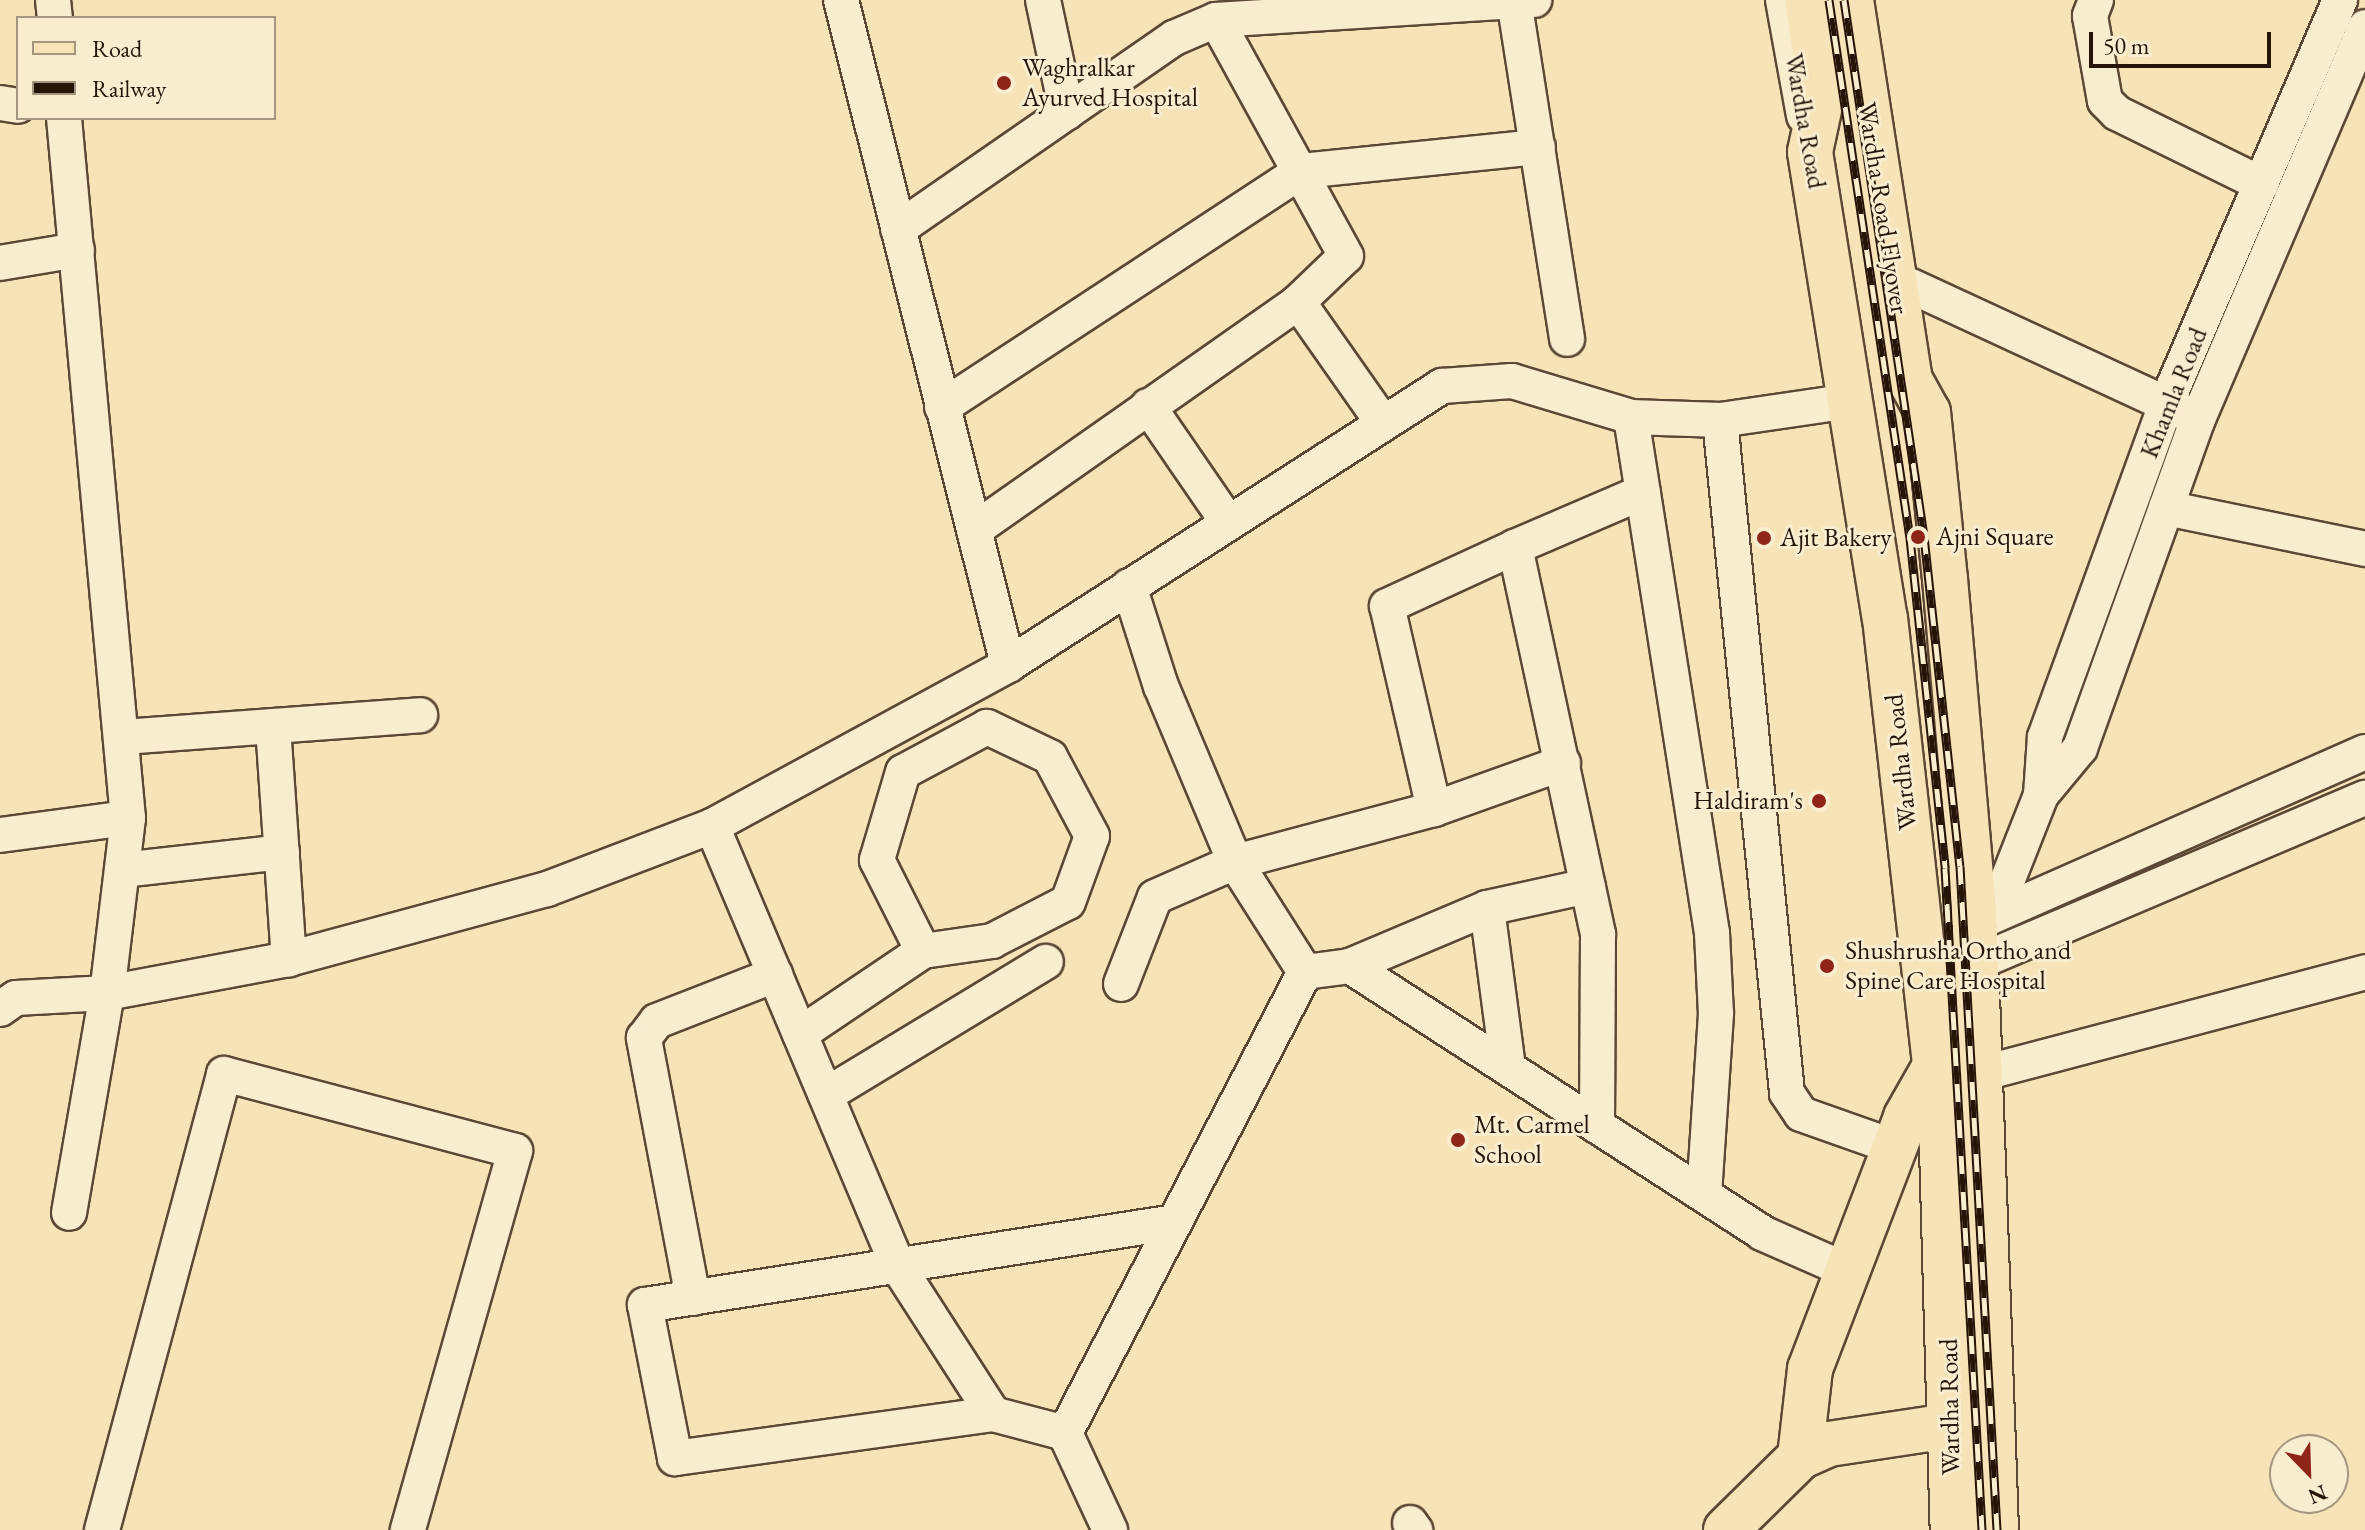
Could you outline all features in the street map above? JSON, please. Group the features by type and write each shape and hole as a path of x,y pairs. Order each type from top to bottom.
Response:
{"main road":[{"name":"Wardha Road Flyover","path":"1807,0 1822,96 1810,152"},
{"name":"Wardha Road Flyover","path":"1851,0 1904,351 1910,380 1928,412"},
{"name":"Wardha Road","path":"1810,152 1885,618 1972,1434 1996,1530"},
{"name":"Wardha Road","path":"1928,412 1975,931 1980,1074 1972,1434 1953,1530"},
{"path":"1774,1491 1810,1369 1894,1147 1935,1066"},
{"path":"1726,1530 1774,1491 1842,1463 1972,1434"}],"street":[{"path":"841,0 1008,665"},
{"path":"1043,0 1067,112"},
{"name":"Wardha Road","path":"1783,0 1810,152"},
{"name":"Wardha Road","path":"1873,0 1928,412"},
{"name":"Khamla Road","path":"1975,931 2006,884 2041,795 2045,737 2166,404 2340,0"},
{"path":"898,229 1174,38 1216,20 1352,6 1521,1 1538,147 1567,339"},
{"path":"2091,5 2105,101 2117,113 2261,184"},
{"path":"974,530 1298,302 1346,256 1216,20"},
{"name":"Khamla Road","path":"2041,795 2080,748 2198,419 2365,27"},
{"path":"64,120 128,818 107,993 69,1213"},
{"path":"942,407 1301,171 1538,147"},
{"path":"0,263 77,250"},
{"path":"1911,286 2198,419"},
{"path":"1298,302 1381,420"},
{"path":"5,1002 107,993 289,959 547,889 712,826 1008,665 1381,420 1442,386 1512,381 1631,417 1720,420 1851,401"},
{"path":"1148,406 1227,521"},
{"path":"1631,417 1712,933 1714,1060 1704,1195"},
{"path":"1720,420 1787,1093 1801,1114 1894,1147"},
{"path":"1434,809 1387,606 1643,492"},
{"path":"2166,508 2365,549"},
{"path":"1515,547 1598,934 1597,1126"},
{"path":"1129,586 1161,686 1235,862 1305,972"},
{"path":"935,705 957,743"},
{"path":"123,737 420,715"},
{"path":"273,726 289,959"},
{"path":"800,1034 923,951 992,941 1068,902 1092,836 1050,757 987,727 903,772 877,860 923,951"},
{"path":"1975,931 2047,893 2365,752"},
{"path":"1121,984 1155,897 1235,862 1434,809 1563,763"},
{"path":"1975,931 2060,928 2365,798"},
{"path":"0,835 128,818"},
{"path":"712,826 899,1268 993,1414"},
{"path":"122,870 282,852"},
{"path":"1305,972 1350,966 1487,908 1588,886"},
{"path":"2047,893 2060,928"},
{"path":"1487,908 1508,1068"},
{"path":"826,1095 1046,962"},
{"path":"1350,966 1762,1233 1848,1271"},
{"path":"1065,1433 1305,972"},
{"path":"1980,1074 2365,972"},
{"path":"693,1298 644,1038 657,1021 775,975"},
{"path":"102,1530 224,1074 515,1151 408,1530"},
{"path":"1065,1433 993,1414 675,1458 645,1305 899,1268 1175,1222"},
{"path":"1065,1433 1110,1530"}],"railway":[{"path":"1829,0 1910,538 1945,868 1982,1530"},
{"path":"1844,0 1924,536 1960,866 1997,1530"}],"place":[{"name":"Waghralkar Ayurved Hospital","path":"1004,83"},
{"name":"Ajni Square","path":"1918,537"},
{"name":"Ajit Bakery","path":"1764,538"},
{"name":"Haldiram's","path":"1819,801"},
{"name":"Shushrusha Ortho and Spine Care Hospital","path":"1827,966"},
{"name":"Mt. Carmel School","path":"1458,1140"}]}
